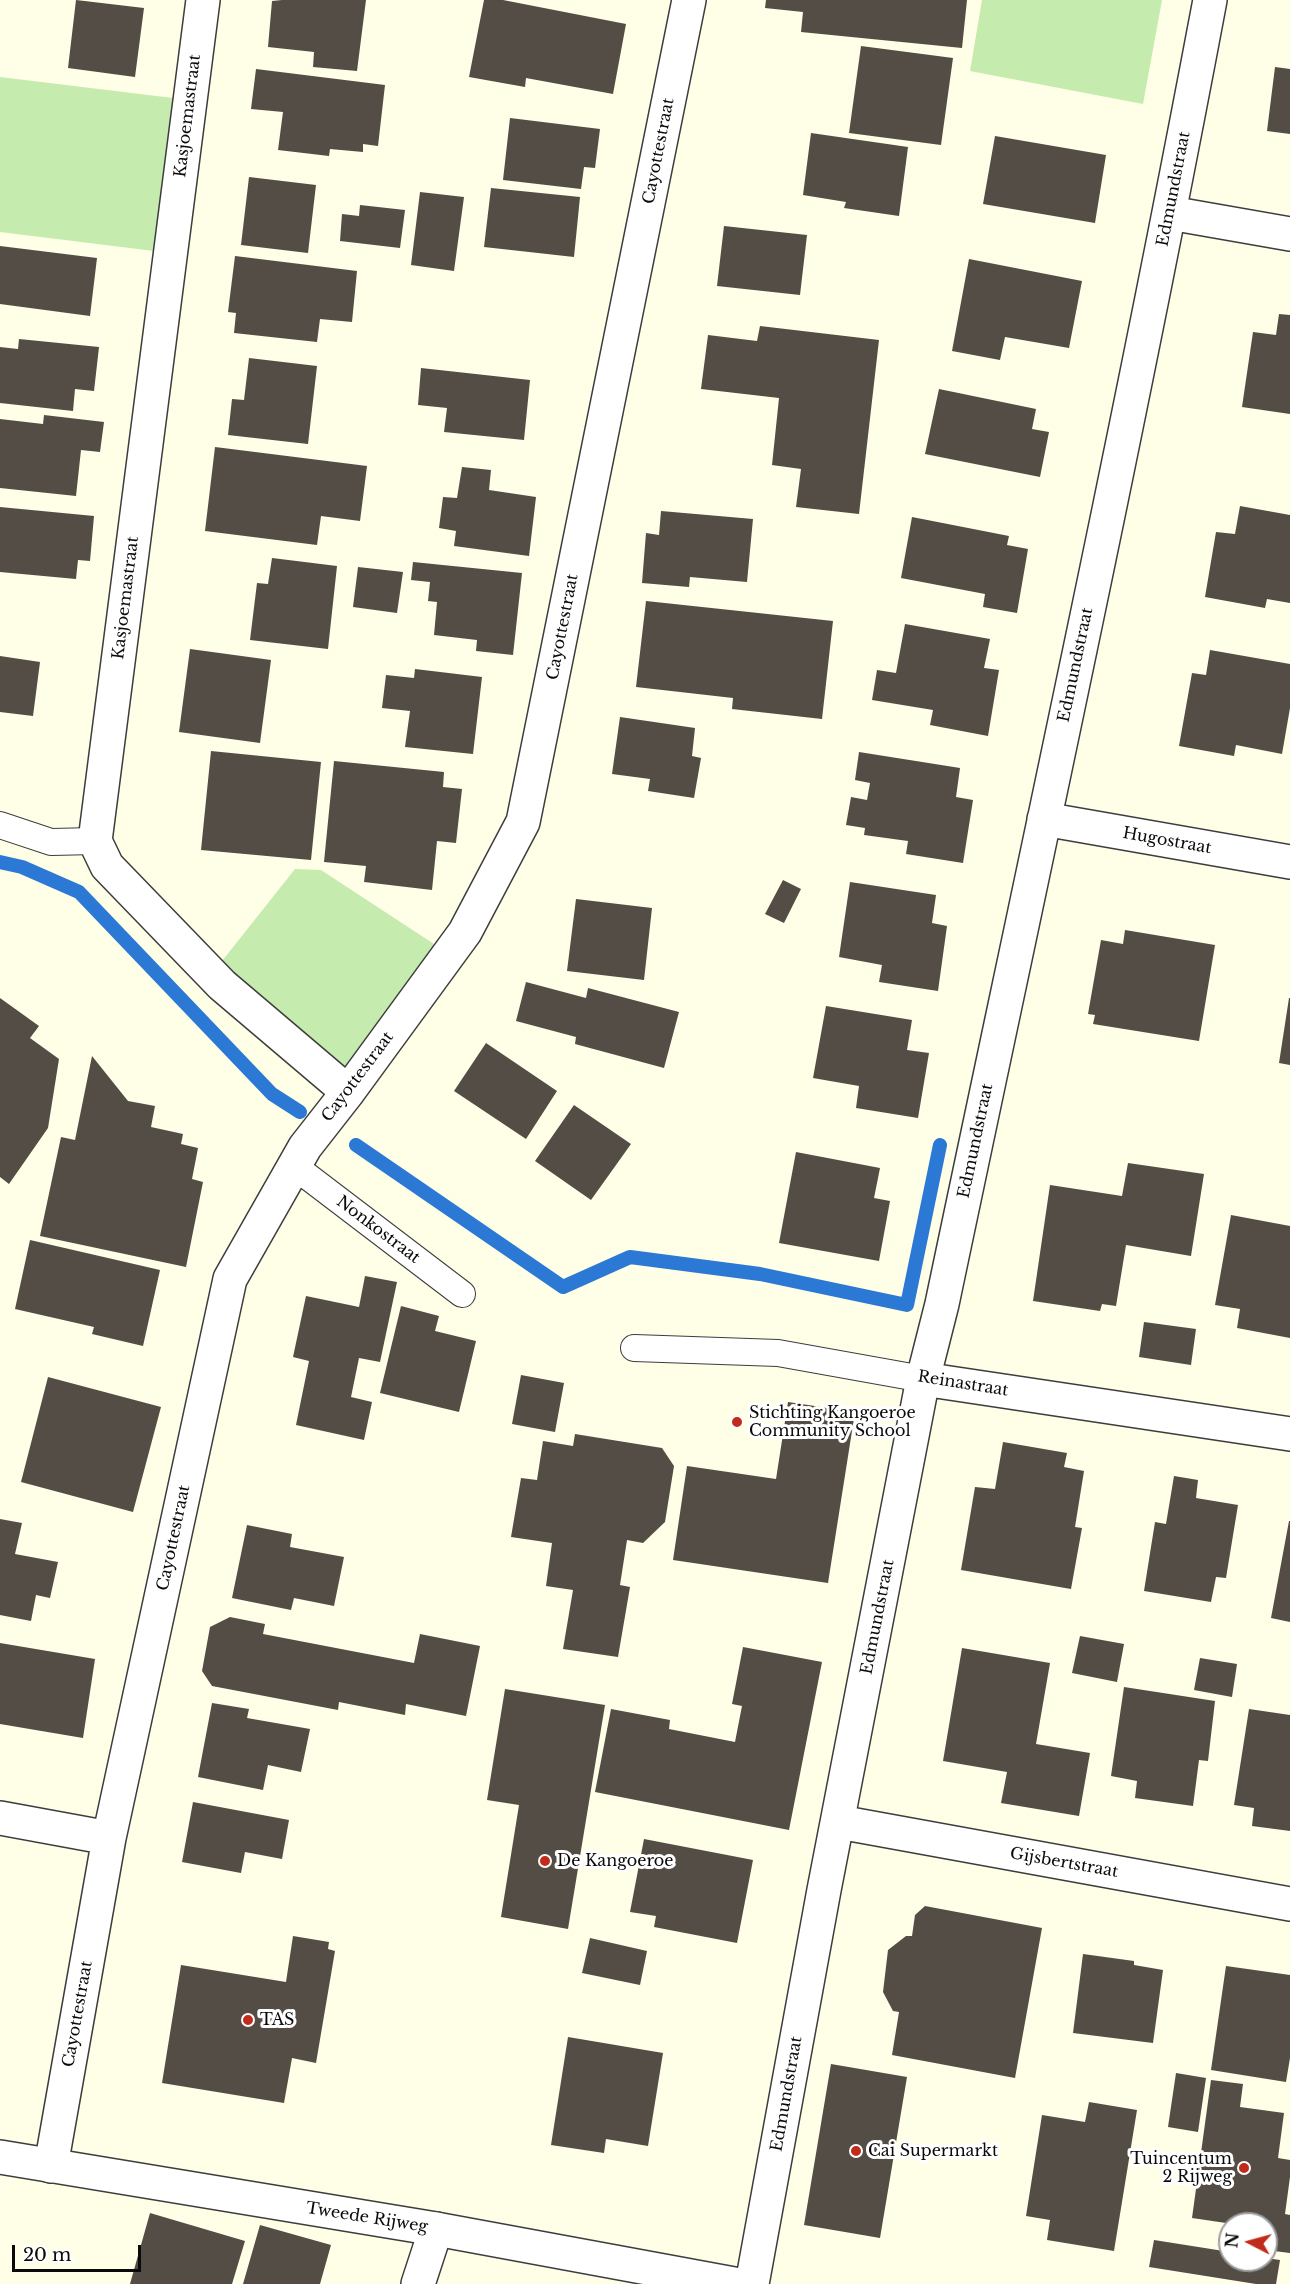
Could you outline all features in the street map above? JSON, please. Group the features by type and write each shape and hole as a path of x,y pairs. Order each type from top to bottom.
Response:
{"street":[{"name":"Kasjoemastraat","path":"95,841 203,0"},
{"name":"Cayottestraat","path":"51,2166 109,1838 230,1279 305,1147 465,932 524,822 689,0"},
{"name":"Edmundstraat","path":"752,2284 923,1379 942,1304 1044,819 1170,213 1210,0"},
{"path":"1170,213 1290,234"},
{"name":"Hugostraat","path":"1044,819 1290,862"},
{"path":"95,841 107,866 222,985 348,1092"},
{"name":"Reinastraat","path":"923,1379 1290,1434"},
{"path":"0,1818 109,1838"},
{"name":"Gijsbertstraat","path":"839,1822 1290,1904"},
{"name":"Tweede Rijweg","path":"0,2157 436,2229 734,2284"},
{"path":"418,2284 436,2229"}],"lane":[{"path":"0,825 51,842 95,841"},
{"name":"Nonkostraat","path":"294,1166 462,1294"},
{"name":"Reinastraat","path":"634,1348 778,1353 923,1379"}],"green space":[{"path":"982,0 1162,0 1143,104 970,71"},
{"path":"0,77 173,98 154,251 0,232"},
{"path":"295,869 321,870 437,946 352,1061 342,1067 327,1066 222,961"}],"building":[{"path":"76,0 144,8 135,77 68,68"},
{"path":"366,0 357,71 313,67 314,52 268,47 272,1"},
{"path":"484,0 503,0 626,24 613,94 526,78 525,87 469,77"},
{"path":"766,0 967,0 962,48 801,32 803,12 765,8"},
{"path":"861,46 953,58 941,145 849,133"},
{"path":"1275,67 1290,69 1290,134 1267,131"},
{"path":"256,69 385,85 378,146 363,144 363,152 330,149 329,156 278,150 283,112 251,109"},
{"path":"510,118 600,129 595,168 584,167 581,189 503,180"},
{"path":"811,133 908,147 899,216 844,208 846,202 803,195"},
{"path":"995,136 1106,155 1095,223 983,204"},
{"path":"249,177 316,185 308,253 241,245"},
{"path":"491,188 580,197 574,257 484,247"},
{"path":"420,192 464,197 454,271 411,265"},
{"path":"360,205 405,210 400,248 340,241 342,214 359,216"},
{"path":"724,226 807,235 800,295 717,286"},
{"path":"0,246 97,258 90,316 0,304"},
{"path":"235,256 357,271 352,322 320,319 317,342 234,333 236,313 228,312"},
{"path":"969,259 1082,281 1069,348 1005,337 1000,360 952,351"},
{"path":"1279,314 1290,315 1290,414 1242,407 1253,332 1276,335"},
{"path":"760,326 879,340 859,514 796,507 801,469 772,465 779,398 701,389 708,335 757,341"},
{"path":"19,339 99,347 94,391 75,389 73,411 0,403 0,347 18,349"},
{"path":"249,358 317,366 308,444 228,435 232,399 244,400"},
{"path":"421,368 530,380 524,440 444,432 447,408 418,405"},
{"path":"939,389 1036,409 1032,429 1049,432 1040,477 925,454"},
{"path":"44,415 104,422 100,452 81,450 76,496 0,488 0,419 43,424"},
{"path":"215,447 367,466 360,521 321,516 317,545 205,531"},
{"path":"462,467 491,470 489,490 536,497 529,556 454,546 456,531 439,528 443,497 457,498"},
{"path":"1240,506 1290,515 1290,603 1267,599 1265,608 1205,597 1216,532 1235,534"},
{"path":"0,507 94,516 90,561 78,560 76,579 0,572"},
{"path":"661,511 753,519 747,582 690,577 689,587 642,583 646,533 659,535"},
{"path":"912,517 1009,536 1007,545 1028,549 1017,613 983,607 985,594 901,578"},
{"path":"272,558 337,566 328,649 250,640 257,583 268,584"},
{"path":"413,562 522,573 513,655 476,651 477,640 434,635 437,602 428,601 430,582 411,580"},
{"path":"358,567 403,572 397,613 353,607"},
{"path":"646,601 833,621 822,719 732,709 733,698 636,687"},
{"path":"905,624 990,639 984,668 999,670 988,736 930,725 933,710 872,700 877,670 896,673"},
{"path":"190,649 271,660 260,743 179,732"},
{"path":"1210,650 1290,664 1290,708 1282,754 1236,745 1234,756 1179,746 1192,673 1206,675"},
{"path":"0,656 40,662 33,716 0,712"},
{"path":"415,669 482,677 473,754 405,747 410,711 382,708 386,675 414,678"},
{"path":"620,717 695,728 692,756 701,758 694,798 648,791 650,779 612,774"},
{"path":"211,751 321,762 311,860 201,850"},
{"path":"859,752 960,768 956,797 973,800 963,863 906,854 908,841 864,835 865,828 846,825 851,797 867,800 870,783 855,780"},
{"path":"334,761 444,772 443,787 462,789 456,843 437,841 432,890 364,882 366,866 324,862"},
{"path":"783,880 801,889 784,923 765,914"},
{"path":"850,882 936,895 932,923 947,926 938,991 879,982 882,965 839,957"},
{"path":"576,899 652,908 644,980 567,971"},
{"path":"1125,930 1215,945 1199,1041 1093,1024 1095,1015 1088,1014 1101,940 1123,944"},
{"path":"526,982 586,998 588,988 679,1012 664,1068 575,1044 576,1037 516,1021"},
{"path":"0,998 39,1026 30,1038 59,1059 48,1128 9,1184 0,1177"},
{"path":"1290,998 1290,1065 1279,1063"},
{"path":"826,1006 912,1020 907,1050 929,1053 918,1118 856,1108 859,1086 813,1078"},
{"path":"486,1043 557,1091 526,1139 454,1091"},
{"path":"92,1056 128,1101 155,1106 151,1127 183,1134 181,1144 198,1148 192,1179 203,1182 186,1267 40,1236 61,1137 75,1140"},
{"path":"574,1105 631,1144 591,1200 535,1161"},
{"path":"796,1152 880,1168 874,1198 890,1201 879,1261 779,1243"},
{"path":"1128,1163 1204,1174 1191,1256 1126,1245 1116,1306 1102,1304 1100,1311 1033,1301 1050,1185 1122,1196"},
{"path":"1231,1215 1290,1226 1290,1338 1237,1328 1240,1309 1215,1305"},
{"path":"30,1240 160,1270 143,1346 92,1334 94,1327 15,1309"},
{"path":"365,1276 397,1282 380,1362 359,1358 351,1397 372,1402 364,1440 296,1425 309,1361 293,1357 306,1296 359,1307"},
{"path":"401,1306 439,1316 435,1331 476,1341 459,1412 380,1393"},
{"path":"1144,1322 1196,1329 1191,1365 1139,1357"},
{"path":"521,1375 564,1383 555,1432 512,1424"},
{"path":"48,1377 161,1407 133,1512 21,1482"},
{"path":"788,1402 855,1412 828,1583 673,1560 687,1466 776,1479"},
{"path":"575,1434 662,1448 674,1466 665,1522 643,1543 627,1540 620,1585 630,1587 618,1657 563,1649 573,1590 546,1586 552,1543 511,1537 521,1478 537,1480 543,1441 573,1446"},
{"path":"1003,1442 1067,1453 1064,1467 1084,1471 1075,1527 1082,1528 1071,1589 961,1570 975,1487 995,1489"},
{"path":"1174,1476 1198,1480 1196,1498 1238,1505 1226,1578 1216,1577 1211,1602 1144,1591 1155,1522 1166,1524"},
{"path":"0,1519 22,1523 15,1554 58,1562 50,1598 36,1595 31,1621 0,1615"},
{"path":"1290,1521 1290,1622 1271,1618"},
{"path":"247,1525 292,1534 290,1547 344,1557 334,1606 294,1598 291,1610 232,1598"},
{"path":"230,1617 265,1624 263,1634 414,1663 420,1634 480,1646 466,1716 406,1704 405,1715 339,1702 338,1710 212,1686 202,1671 210,1627"},
{"path":"1080,1636 1124,1644 1117,1682 1072,1673"},
{"path":"0,1643 95,1659 83,1738 0,1724"},
{"path":"743,1647 822,1662 789,1830 595,1792 611,1709 670,1720 669,1729 735,1742 742,1706 732,1704"},
{"path":"962,1648 1050,1663 1036,1744 1090,1753 1079,1816 1001,1803 1007,1772 943,1761"},
{"path":"1200,1658 1237,1664 1232,1697 1194,1690"},
{"path":"1124,1687 1215,1701 1208,1761 1199,1760 1193,1806 1135,1798 1137,1781 1111,1776"},
{"name":"De Kangoeroe","path":"505,1689 605,1705 568,1929 501,1917 519,1805 487,1800"},
{"path":"212,1703 249,1709 247,1718 310,1729 301,1772 268,1765 263,1790 198,1777"},
{"path":"1249,1709 1290,1715 1290,1831 1252,1826 1254,1808 1234,1805"},
{"path":"193,1802 289,1820 282,1859 245,1852 241,1873 182,1862"},
{"path":"644,1839 753,1860 737,1943 654,1927 656,1916 630,1912"},
{"path":"925,1906 1042,1928 1015,2078 892,2055 899,2012 893,2011 883,1992 888,1950 906,1936 912,1936 915,1915"},
{"name":"TAS","path":"293,1936 329,1942 328,1949 335,1951 316,2063 292,2058 284,2103 162,2083 181,1965 286,1982"},
{"path":"590,1938 647,1951 640,1985 582,1973"},
{"path":"1083,1954 1134,1961 1134,1965 1163,1970 1153,2043 1073,2033"},
{"path":"1226,1966 1290,1975 1290,2058 1286,2082 1211,2070"},
{"path":"568,2037 663,2053 648,2146 606,2139 604,2153 551,2145"},
{"name":"Cai Supermarkt","path":"831,2064 907,2077 880,2238 804,2225"},
{"path":"1176,2073 1206,2078 1198,2132 1168,2127"},
{"name":"Tuincentum 2 Rijweg","path":"1211,2080 1243,2084 1240,2107 1284,2113 1278,2158 1290,2160 1285,2214 1290,2215 1290,2253 1278,2252 1278,2212 1218,2212 1218,2222 1192,2218"},
{"path":"1089,2102 1137,2110 1114,2251 1047,2240 1050,2220 1026,2216 1042,2115 1085,2122"},
{"path":"150,2213 245,2241 232,2284 130,2284"},
{"path":"260,2225 331,2245 320,2284 243,2284"},
{"path":"1154,2240 1218,2250 1218,2272 1278,2272 1276,2284 1256,2284 1149,2267"}],"waterway":[{"path":"0,862 22,867 79,892 272,1094 300,1112"},
{"path":"356,1145 563,1287 630,1257 760,1274 907,1305 940,1145"}],"place":[{"name":"Stichting Kangoeroe Community School","path":"737,1422"},
{"name":"De Kangoeroe","path":"545,1861"},
{"name":"TAS","path":"248,2020"},
{"name":"Cai Supermarkt","path":"856,2151"},
{"name":"Tuincentum 2 Rijweg","path":"1244,2168"}]}
